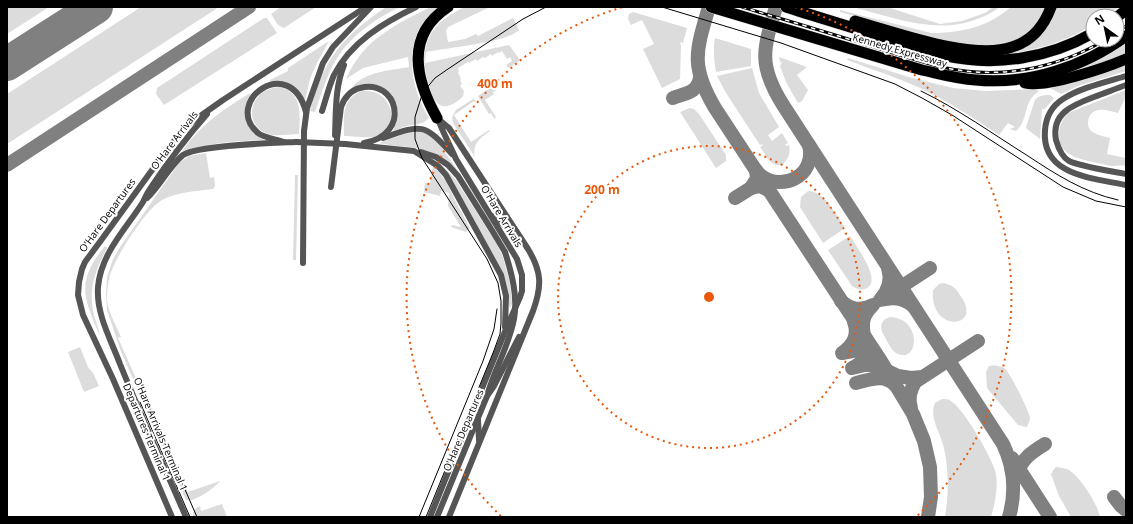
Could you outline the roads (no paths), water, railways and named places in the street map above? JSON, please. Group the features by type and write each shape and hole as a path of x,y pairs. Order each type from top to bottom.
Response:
{"highway":[{"path":"437,118 422,86 418,70 418,54 421,40 430,23 448,7"},
{"name":"Kennedy Expressway","path":"711,7 922,70 950,77 977,80 1010,80 1046,74 1073,65 1106,49 1126,36"},
{"name":"Kennedy Expressway","path":"786,7 932,52 947,56 978,60 1005,60 1037,55 1068,45 1085,37"},
{"path":"801,7 938,45 972,50 994,51 1012,47 1027,40 1041,26 1051,7"},
{"path":"1010,80 1029,84 1056,80 1126,59"}],"street":[{"name":"O'Hare Departures","path":"102,356 83,315 78,295 79,282 85,262 180,133 189,124 213,107 366,7"},
{"path":"304,263 304,131 306,112 323,63 333,47 372,7"},
{"path":"322,111 335,74 356,46 379,26 416,7"},
{"path":"331,186 338,80 344,65 356,46"},
{"path":"1126,76 1064,98 1048,115 1045,127 1046,147 1053,159 1064,169 1070,173 1126,185"},
{"path":"289,143 264,136 258,133 253,127 248,111 252,98 256,92 264,86 274,84 285,85 295,91 306,112"},
{"path":"1126,85 1071,106 1062,113 1058,120 1055,135 1057,144 1062,154 1070,161 1126,174"},
{"path":"333,162 339,129 341,106 346,98 356,89 370,87 378,89 387,95 393,104 395,113 393,125 387,133 377,140"},
{"name":"O'Hare Arrivals","path":"119,360 100,311 98,293 105,259 150,189 181,146 213,107"},
{"name":"O'Hare Arrivals","path":"430,517 520,297 522,284 522,275 517,259 456,159 450,144 442,132 437,118"},
{"path":"437,118 449,128 520,236 534,258 539,274 539,290 533,311 449,517"},
{"path":"355,144 377,140 408,129 420,128 435,135 456,159"},
{"path":"143,202 154,192 183,155 190,152 214,148 296,142 355,144 423,152 436,157 453,170 480,211 505,252 513,279 515,313 511,330 487,396"},
{"path":"414,151 438,166 446,175 501,275 506,296 506,329"},
{"path":"489,214 520,236"},
{"name":"O'Hare Departures","path":"437,517 487,396 494,386 503,365 533,311"},
{"name":"Departures Terminal 1","path":"102,356 172,517"},
{"name":"O'Hare Arrivals Terminal 1","path":"119,360 186,517"},
{"path":"478,416 479,444"},
{"path":"443,504 444,517"}],"tram line":[{"path":"426,517 500,334 501,301 498,283 487,259 422,158 415,139 415,117 425,90 435,78 523,19 546,7"},
{"path":"662,7 781,43 895,84 952,115 1063,187 1096,201 1126,207"},
{"path":"921,91 962,114 1049,170 1082,188 1105,197 1118,200"},
{"path":"419,517 483,361 494,329 497,309"},
{"path":"146,400 197,517"},
{"path":"140,402 190,517"}],"railway":[{"path":"742,7 913,59 963,71 1005,72 1026,69 1047,65 1090,48"}]}
